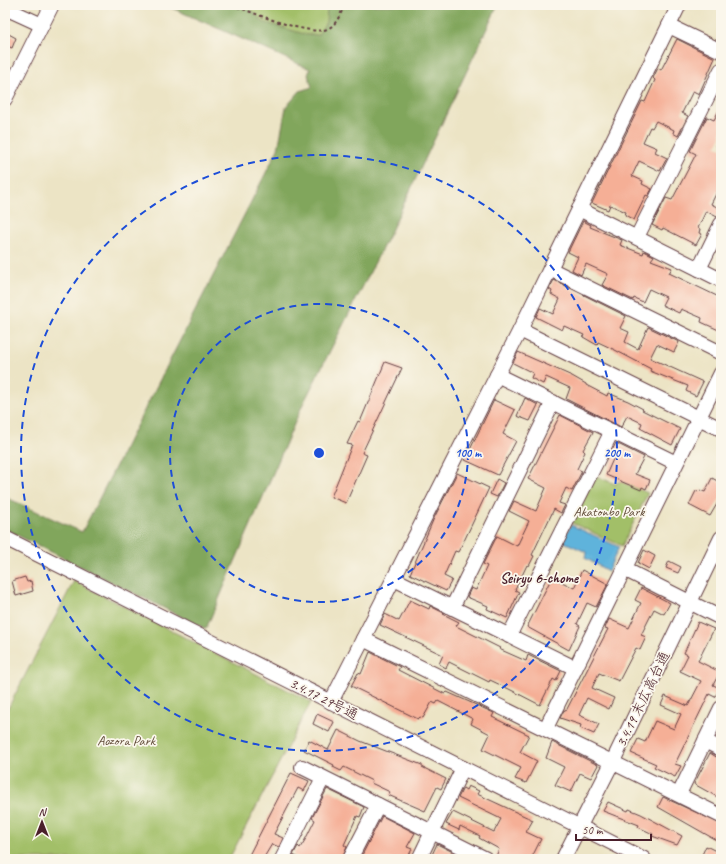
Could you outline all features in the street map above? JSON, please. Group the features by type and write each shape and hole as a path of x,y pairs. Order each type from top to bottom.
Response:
{"street":[{"path":"5,99 52,5"},
{"path":"331,702 520,330 679,5"},
{"path":"5,8 42,25"},
{"path":"669,26 721,51"},
{"path":"637,237 721,70"},
{"path":"580,209 721,280"},
{"path":"699,269 721,224"},
{"path":"550,269 721,353"},
{"path":"520,330 721,429"},
{"path":"546,728 721,373"},
{"path":"497,375 676,463"},
{"path":"452,608 553,402"},
{"path":"509,636 612,431"},
{"name":"3.4.17 29号通","path":"5,538 644,859"},
{"name":"3.4.19 末広高台通","path":"563,859 613,761 721,538"},
{"path":"624,570 721,618"},
{"path":"394,579 575,668"},
{"path":"363,639 613,761 721,816"},
{"path":"679,794 721,708"},
{"path":"705,741 721,749"},
{"path":"302,767 486,859"},
{"path":"419,859 463,768"},
{"path":"282,859 323,778"},
{"path":"350,859 378,805"}],"path":[{"path":"232,5 313,32 327,29 334,25 345,5"}],"green space":[{"path":"165,5 247,5 263,22 304,34 318,35 326,22 327,8 330,5 498,5 391,231 302,406 206,629 5,529 5,497 82,532 278,149 286,107 300,91 312,87 308,75 310,69"},
{"path":"177,5 351,5 318,60"},
{"name":"Akatonbo Park","path":"594,475 615,484 620,481 648,493 622,546 570,522"},
{"name":"Aozora Park","path":"74,581 311,702 229,859 5,859 5,714"}],"water":[{"path":"571,525 619,547 608,571 585,558 586,552 562,541"}],"building":[{"path":"5,32 16,38 12,48 5,45"},
{"path":"677,39 715,58 699,94 693,91 682,113 688,116 678,136 673,133 674,130 656,121 652,128 650,127 643,142 657,148 655,152 667,158 660,171 639,161 632,176 643,181 642,184 652,189 648,196 646,195 634,220 625,215 626,212 610,205 608,210 592,203 642,101 645,102 655,80 653,78 658,68 661,70"},
{"path":"721,106 721,136 716,146 721,148 721,184 711,204 721,209 721,211 717,217 706,211 698,228 700,229 699,233 702,234 696,245 663,228 662,230 652,225 666,198 672,200 696,154 690,151 707,117 714,120"},
{"path":"583,221 591,225 590,227 622,240 620,245 643,254 644,251 654,256 651,260 672,268 669,273 721,298 721,331 701,322 702,318 681,309 679,313 662,305 666,297 649,289 643,302 634,298 633,300 602,285 608,274 586,264 581,275 572,270 578,257 568,252"},
{"path":"554,280 626,316 620,328 629,332 625,342 638,349 648,327 679,342 674,352 657,344 650,358 703,382 696,396 686,391 688,386 650,371 651,369 615,350 598,342 597,345 583,337 584,335 564,326 562,330 536,317 540,308 553,314 560,299 551,294 552,291 549,289"},
{"path":"518,352 572,376 607,396 608,393 628,401 643,409 642,410 680,429 672,445 640,428 642,423 627,416 621,427 566,399 570,388 546,377 543,384 531,378 533,373 513,363"},
{"path":"385,362 402,368 362,453 367,455 346,503 331,497 352,445 347,444 358,421 360,422"},
{"path":"525,398 538,405 530,421 517,416"},
{"path":"494,400 515,410 503,434 516,441 498,475 465,460"},
{"path":"560,415 593,432 583,450 585,452 577,469 582,471 572,491 566,488 559,503 565,505 561,513 554,509 532,555 534,556 529,566 527,565 515,590 519,592 507,618 487,609 488,606 467,597 471,588 476,590 487,566 483,564 497,536 517,546 529,521 509,511 514,501 536,511 546,488 528,479"},
{"path":"616,443 644,457 635,474 650,480 646,489 642,487 641,490 606,475 614,457 610,454"},
{"path":"457,473 489,488 464,541 458,552 455,551 444,576 452,580 446,591 410,574 434,518"},
{"path":"712,478 721,483 721,497 710,516 689,505 696,491 698,492 700,490 705,492"},
{"path":"497,479 504,483 497,497 490,494"},
{"path":"644,550 655,556 649,569 638,563"},
{"path":"669,561 681,567 678,573 666,568"},
{"path":"582,570 608,584 596,607 587,603 577,624 580,626 569,650 527,627 552,577 574,588"},
{"path":"25,577 27,582 31,581 33,591 16,596 12,581"},
{"path":"641,588 670,603 664,614 654,609 641,635 646,637 640,650 636,648 619,681 599,673 592,688 614,698 609,709 587,698 579,715 599,724 594,734 580,728 581,725 560,718 564,710 566,711 608,629 605,628 609,619 629,628 641,603 635,600"},
{"path":"410,600 429,609 430,606 444,613 443,614 459,622 456,626 500,648 499,649 526,661 528,655 561,671 556,681 553,679 540,705 490,680 489,682 449,662 446,668 439,664 443,655 380,625 385,614 399,621"},
{"path":"698,622 714,629 698,661 720,672 713,685 720,688 715,697 709,694 675,764 681,766 675,777 654,767 656,764 631,753 638,739 645,742 655,721 674,729 681,714 661,705 665,696 688,706 701,681 680,671 688,655 684,653"},
{"path":"370,652 400,667 398,670 445,694 447,692 494,713 492,717 529,735 520,752 537,761 526,783 515,779 521,768 483,749 490,734 471,724 473,719 438,701 436,704 432,702 423,718 420,717 418,719 351,686 358,673 361,674"},
{"path":"317,714 334,722 329,732 313,724"},
{"path":"338,730 360,741 422,765 422,767 446,779 441,789 437,787 425,811 388,795 390,792 371,783 372,781 344,767 341,771 333,767 334,765 304,750 309,740 328,750"},
{"path":"552,742 598,765 591,778 580,773 571,792 555,785 564,767 546,758"},
{"path":"710,753 721,760 721,799 694,784"},
{"path":"291,773 309,781 304,791 298,788 274,834 283,838 279,847 272,844 263,859 247,859"},
{"path":"468,786 479,791 477,794 533,820 526,832 541,839 531,859 495,859 499,849 479,838 480,836 460,826 459,830 446,824 453,812 494,832 501,819 458,798 463,788 466,790"},
{"path":"327,789 364,807 360,817 357,816 344,845 347,847 342,859 301,859 293,855 298,846 300,848 305,840 315,820 312,818"},
{"path":"663,797 721,824 721,831 716,840 658,807"},
{"path":"608,802 628,811 629,809 641,814 682,836 677,845 652,836 653,834 638,827 639,825 603,811"},
{"path":"382,816 415,833 407,847 412,849 407,859 360,859"},
{"path":"437,844 467,859 430,859"},
{"path":"706,846 718,852 717,853 721,855 721,859 700,859"}],"district":[{"name":"Seiryu 6-chome","path":"539,578"}]}
